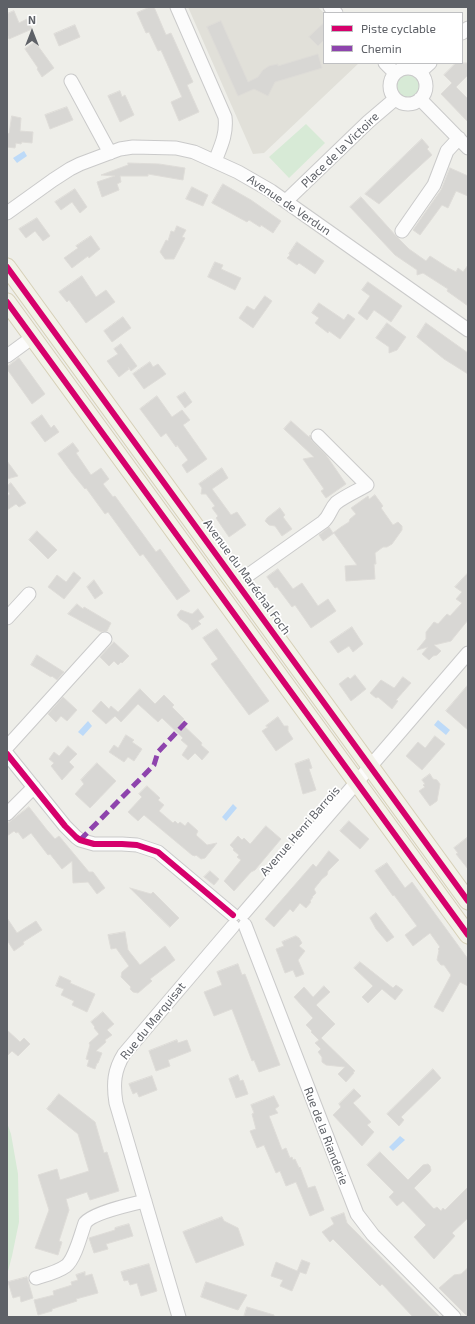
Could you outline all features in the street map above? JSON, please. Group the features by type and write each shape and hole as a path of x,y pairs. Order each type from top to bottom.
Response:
{"main road":[{"name":"Avenue du Maréchal Foch","path":"7,266 468,901"},
{"path":"7,302 468,935"}],"street":[{"path":"177,7 225,117 225,136 215,161"},
{"path":"386,64 394,73"},
{"path":"420,72 429,64"},
{"path":"406,68 414,68 420,72 424,77 426,86 425,92 420,99 416,102 407,104 395,99 390,87 394,73 406,68"},
{"path":"71,81 110,153"},
{"name":"Place de la Victoire","path":"286,201 368,122 395,99"},
{"path":"420,99 468,148"},
{"path":"402,230 434,185 447,151 458,138"},
{"name":"Avenue de Verdun","path":"7,213 62,174 80,164 120,149 133,147 176,148 194,152 255,181 286,201 468,330"},
{"path":"7,356 33,337"},
{"path":"237,583 328,518 332,508 337,503 367,485 318,436"},
{"path":"7,618 29,594"},
{"path":"7,747 105,639"},
{"name":"Avenue Henri Barrois","path":"238,920 468,653"},
{"name":"Rue de la Rianderie","path":"7,754 65,826 80,840 94,844 137,845 158,852 238,920 357,1214 373,1235 454,1317"},
{"path":"7,814 34,788"},
{"name":"Rue du Marquisat","path":"179,1317 116,1103 114,1084 116,1070 124,1054 238,920"},
{"path":"36,1278 68,1264 89,1218 145,1201"}],"shaded area":[{"path":"188,7 318,7 323,12 323,64 358,64 264,153 253,154"}],"green space":[{"path":"407,74 416,77 419,86 416,95 407,98 398,95 395,86 398,77"},
{"path":"306,124 325,143 289,178 269,157"},
{"path":"7,1123 11,1134 18,1174 19,1222 7,1275"}],"water":[{"path":"24,151 27,156 17,163 13,158"},
{"path":"438,720 450,730 446,735 434,725"},
{"path":"88,721 92,726 83,736 78,732"},
{"path":"233,804 237,808 226,821 222,817"},
{"path":"400,1136 405,1140 393,1151 389,1147"}],"building":[{"path":"150,7 154,7 166,35 171,33 193,82 187,85 199,112 179,121 171,102 182,97 161,50 158,51 149,32 146,33 137,13"},
{"path":"14,11 19,23 27,19 32,29 9,39 7,33 7,14"},
{"path":"221,21 248,82 258,77 263,70 269,66 278,64 278,66 318,54 322,68 275,82 268,96 254,89 238,96 207,27"},
{"path":"323,24 323,41 318,46 309,37"},
{"path":"75,25 80,37 59,46 54,34"},
{"path":"35,42 54,68 42,77 37,69 38,68 25,49"},
{"path":"468,63 468,75 456,87 468,99 468,122 441,94 452,83 444,75 455,64"},
{"path":"120,91 122,97 125,95 134,115 120,122 108,96"},
{"path":"67,107 73,120 50,129 45,115"},
{"path":"12,116 21,118 20,131 33,132 32,143 22,142 21,144 16,143 15,148 7,147 7,135 9,133"},
{"path":"422,139 429,147 427,149 432,155 379,204 365,194"},
{"path":"128,163 159,164 185,168 183,180 148,174 148,176 120,176 121,182 117,184 119,190 102,197 97,182 115,176 101,175 128,165"},
{"path":"450,168 468,176 468,196 456,191 448,208 442,205 420,235 413,230 441,190"},
{"path":"223,184 251,200 281,221 273,233 261,225 260,227 249,220 247,222 212,203"},
{"path":"192,187 208,195 203,206 186,199"},
{"path":"75,189 87,207 80,213 72,202 61,210 55,202"},
{"path":"361,197 409,249 426,261 430,256 456,272 458,268 463,272 468,265 468,306 447,291 448,289 423,273 417,275 417,270 395,255 350,207"},
{"path":"37,218 50,236 43,241 35,231 26,238 19,229"},
{"path":"177,226 186,230 182,237 185,238 174,259 165,259 160,252 166,240 168,241 171,231 174,232"},
{"path":"91,236 100,249 89,258 88,256 72,268 64,258 78,248 76,246"},
{"path":"297,242 324,261 315,274 299,263 297,265 287,258"},
{"path":"215,262 223,265 221,269 241,278 235,290 208,277"},
{"path":"82,276 96,297 106,290 115,302 86,323 69,300 67,302 59,292"},
{"path":"368,282 402,306 391,322 374,310 367,320 358,313 370,296 362,290"},
{"path":"265,296 272,301 253,328 239,318 247,306 254,310"},
{"path":"319,303 344,320 348,314 355,319 340,339 329,331 328,333 315,323 319,318 312,313"},
{"path":"123,317 131,328 112,342 104,331"},
{"path":"387,323 406,337 397,350 389,353 389,347 376,338"},
{"path":"426,323 468,353 468,374 444,359 417,337"},
{"path":"121,344 137,366 131,371 128,367 129,369 119,377 107,361 118,354 114,349"},
{"path":"19,358 45,394 32,404 7,369 7,367"},
{"path":"150,362 153,367 158,364 166,374 144,389 133,374"},
{"path":"185,392 192,402 185,408 177,397"},
{"path":"157,396 172,417 182,410 190,420 183,425 207,459 187,473 182,465 188,460 177,445 176,447 166,433 161,437 140,409"},
{"path":"42,415 51,428 54,425 59,432 45,442 31,423"},
{"path":"291,421 309,437 310,435 312,441 326,455 346,484 326,498 321,491 324,489 303,459 314,457 284,429"},
{"path":"73,443 79,451 76,453 91,475 101,468 109,479 103,484 113,497 115,496 156,552 160,549 190,591 177,600 143,554 140,556 108,512 105,514 86,488 85,489 72,473 58,454"},
{"path":"7,461 18,476 7,479"},
{"path":"222,468 228,478 212,489 231,515 237,512 246,525 229,537 216,518 218,516 212,508 215,506 206,494 201,494 202,488 199,484"},
{"path":"11,483 26,503 19,507 16,504 7,510 7,496 10,494 7,490 7,486"},
{"path":"375,495 383,506 381,508 393,525 398,522 402,526 402,530 392,544 387,547 383,547 375,553 375,579 346,581 345,566 357,565 334,533 323,541 319,535 329,527 333,533 349,522 350,519 356,514 351,508 368,496 369,499"},
{"path":"280,508 285,515 283,517 292,529 282,536 275,526 269,525 265,521"},
{"path":"37,531 57,550 48,559 29,540"},
{"path":"278,569 293,589 302,583 318,606 328,599 336,611 311,628 295,605 292,607 277,587 275,588 267,577"},
{"path":"74,572 81,578 64,599 48,587 57,575 66,582"},
{"path":"468,573 468,620 451,641 434,645 441,651 429,660 422,654 428,647 417,650 426,639 426,632 434,622 438,624 447,614 450,616 462,603 456,599 462,592 455,587"},
{"path":"94,580 103,593 95,599 87,587"},
{"path":"77,604 83,609 84,607 111,623 107,631 101,632 68,614"},
{"path":"198,609 204,617 198,621 201,624 192,630 188,624 177,615 181,610 192,614"},
{"path":"352,627 363,644 353,652 349,646 338,653 330,642"},
{"path":"217,629 269,701 249,715 211,664 218,659 203,638"},
{"path":"114,642 129,656 118,665 114,661 109,666 100,657"},
{"path":"37,655 64,672 57,680 31,665"},
{"path":"355,675 366,689 351,701 339,684 348,677 350,679"},
{"path":"403,677 411,683 396,700 398,701 392,709 378,697 376,698 370,693 381,680 394,688"},
{"path":"468,685 468,730 446,711"},
{"path":"140,689 155,704 164,695 174,705 172,707 184,719 181,723 202,743 201,745 209,752 202,760 195,753 188,760 182,755 188,746 181,740 183,738 162,718 158,722 138,704 121,722 115,716 106,724 92,711 101,701 109,709 111,706 118,712"},
{"path":"63,697 77,710 67,721 61,716 56,722 48,714"},
{"path":"278,717 284,726 288,726 288,731 293,739 276,751 262,731"},
{"path":"126,735 134,740 132,742 142,749 134,761 128,757 124,762 109,752 114,745 118,748"},
{"path":"435,736 445,744 422,770 406,756 418,742 425,748"},
{"path":"68,746 77,754 69,762 74,767 62,780 51,766 54,763 49,759 54,752 59,756"},
{"path":"309,759 312,768 309,769 316,790 303,794 295,764"},
{"path":"97,763 116,781 90,808 75,794 84,784 81,780"},
{"path":"430,774 433,779 437,780 440,784 437,801 430,806 419,791 425,787 422,780"},
{"path":"147,786 160,798 158,800 164,805 159,811 173,823 175,821 178,824 180,822 185,826 188,822 198,831 196,835 207,845 217,843 205,858 201,859 196,855 192,855 144,815 138,821 128,812 142,797 139,794"},
{"path":"29,807 55,839 59,836 89,872 93,872 105,888 97,894 88,882 73,883 72,861 62,869 50,854 48,855 31,833 23,839 18,832 16,833 14,831 7,836 7,824"},
{"path":"349,821 369,839 360,849 340,831"},
{"path":"266,826 281,839 255,870 251,872 234,891 224,881 241,860 237,857 239,855 230,845 238,836 242,840 244,838 250,844"},
{"path":"468,837 468,869 456,854 458,853 454,848"},
{"path":"329,851 339,860 314,889 316,893 312,897 311,902 306,908 300,903 293,912 290,909 274,927 265,919 313,864 316,867"},
{"path":"387,863 405,888 412,882 468,959 468,986 460,982 443,1012 434,1007 451,975 444,965 441,965 437,960 438,949 440,947 430,933 413,946 405,935 417,926 375,871"},
{"path":"210,871 219,879 214,885 204,877"},
{"path":"130,888 151,894 153,892 179,918 170,927"},
{"path":"376,913 394,937 387,942 376,929 370,918"},
{"path":"7,918 17,933 36,921 42,930 23,942 24,944 14,951 7,940"},
{"path":"125,932 128,950 140,965 165,946 175,960 150,979 152,981 138,993 133,992 130,989 131,987 121,977 122,972 129,966 116,948 111,949 108,935"},
{"path":"296,936 302,943 299,946 305,951 298,960 304,974 296,977 293,970 285,973 276,949 284,946 282,942"},
{"path":"360,962 393,988 396,985 403,990 395,1000 382,989 368,1003 362,997 373,986 354,968"},
{"path":"238,964 242,975 245,974 280,1065 259,1072 254,1060 252,1061 232,1009 214,1016 204,992 222,985 217,972"},
{"path":"60,976 71,981 70,983 95,994 87,1012 72,1005 74,1001 61,995 64,989 56,986"},
{"path":"324,986 330,992 316,1005 335,1024 321,1038 355,1071 346,1082 338,1074 345,1067 326,1065 322,1062 322,1057 318,1052 321,1049 315,1043 319,1040 306,1025 313,1018 294,997 304,987 313,997"},
{"path":"103,1012 114,1024 107,1030 112,1035 105,1040 106,1042 96,1051 102,1053 95,1069 87,1066 89,1060 86,1059 90,1045 89,1043 99,1034 91,1022"},
{"path":"7,1030 20,1042 24,1038 30,1044 18,1056 12,1051 7,1056"},
{"path":"177,1040 178,1043 187,1040 191,1051 168,1060 170,1066 156,1071 149,1051"},
{"path":"433,1069 441,1078 401,1117 404,1120 399,1126 387,1114"},
{"path":"238,1075 240,1081 243,1080 248,1094 236,1098 229,1079"},
{"path":"152,1076 157,1090 139,1097 137,1092 133,1094 129,1084"},
{"path":"354,1089 361,1096 353,1103 371,1122 367,1125 374,1132 362,1146 333,1115 341,1107 339,1104"},
{"path":"59,1094 95,1122 104,1153 107,1152 119,1191 90,1200 87,1192 66,1199 69,1210 59,1241 62,1242 58,1255 35,1248 49,1210 38,1175 57,1169 60,1180 89,1171 78,1134 47,1109"},
{"path":"274,1096 279,1106 275,1109 278,1113 269,1116 282,1150 286,1148 290,1158 292,1157 293,1160 295,1159 299,1168 300,1167 308,1188 315,1186 324,1210 310,1216 296,1182 286,1186 280,1171 276,1173 264,1145 257,1148 250,1131 256,1129 252,1114 254,1113 251,1105"},
{"path":"380,1152 408,1180 423,1165 428,1164 430,1166 430,1172 414,1188 434,1209 437,1207 441,1211 443,1208 445,1210 468,1187 468,1218 452,1233 455,1236 434,1259 414,1237 426,1225 403,1201 397,1206 389,1197 394,1192 367,1165"},
{"path":"344,1213 347,1223 440,1317 413,1317 382,1284 380,1286 333,1239 330,1242 322,1232 334,1224 331,1218"},
{"path":"222,1217 224,1221 238,1228 244,1245 196,1263 183,1232"},
{"path":"129,1224 133,1236 106,1244 108,1249 94,1253 89,1238"},
{"path":"302,1260 310,1263 306,1274 300,1272 292,1291 280,1286 283,1280 271,1276 276,1262 297,1271"},
{"path":"149,1264 157,1291 141,1296 137,1283 130,1285 128,1280 124,1281 121,1272"},
{"path":"468,1268 468,1317 439,1288 454,1275 461,1274"},
{"path":"85,1272 85,1276 92,1274 98,1293 76,1299 77,1301 38,1315 34,1300 54,1295 53,1291 72,1285 71,1282 78,1280 76,1275"},
{"path":"27,1277 33,1298 21,1302 20,1296 13,1298 8,1282"},
{"path":"206,1282 247,1295 238,1310 201,1297"},
{"path":"247,1307 274,1315 274,1317 244,1317"}],"marked path":[{"path":"80,840 154,765 158,752 189,719"}],"cycle path":[{"path":"7,267 468,901"},
{"path":"7,302 468,935"},
{"path":"7,754 65,826 80,840 94,844 137,845 158,852 233,915"}]}
